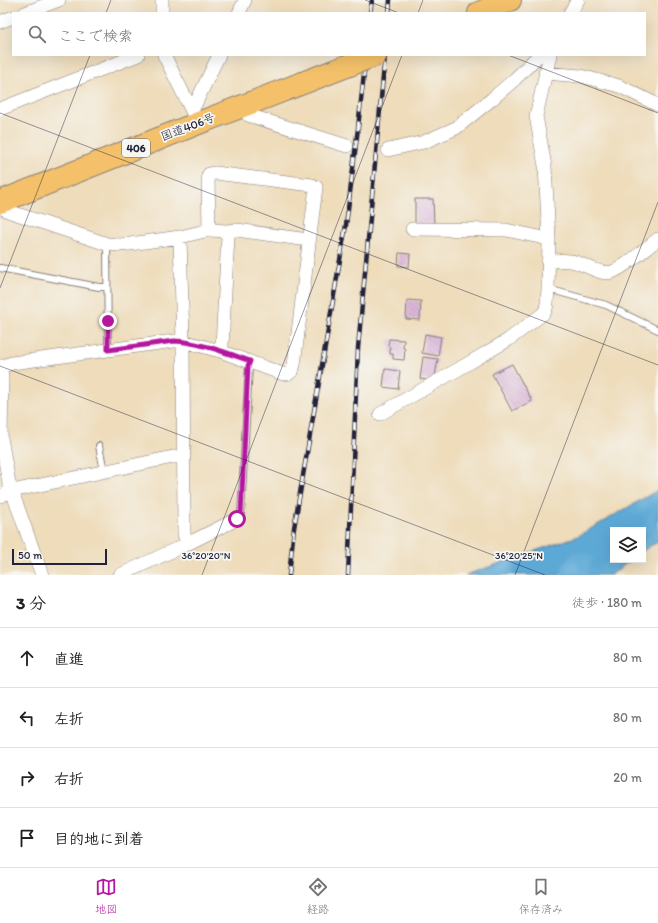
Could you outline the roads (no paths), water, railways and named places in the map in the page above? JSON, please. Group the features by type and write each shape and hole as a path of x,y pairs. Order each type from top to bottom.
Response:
{"highway":[{"path":"481,12 510,0"},
{"name":"国道406号","path":"0,203 194,117 244,105 373,56"}],"street":[{"path":"27,12 45,3 59,0"},
{"path":"162,0 162,12"},
{"path":"240,12 245,0"},
{"path":"571,12 578,0"},
{"path":"0,22 12,17"},
{"path":"0,109 135,56"},
{"path":"164,56 194,117"},
{"path":"194,117 219,56"},
{"path":"388,150 424,142 456,128 515,79 538,56"},
{"path":"380,414 508,340 546,309 549,239 545,166 536,116 550,56"},
{"path":"546,73 581,76 619,86 658,105"},
{"path":"244,105 248,115 347,146"},
{"path":"42,575 6,494 9,484 1,438 1,366 12,363 183,341 220,351 283,374 288,374 292,370 294,365 308,240 316,187 312,185 215,173 209,174 209,230"},
{"path":"0,203 4,209 8,211 107,244 130,244 180,237 209,230 237,230 308,240"},
{"path":"412,229 506,230 549,239"},
{"path":"220,351 222,346 228,236 227,231"},
{"path":"180,237 183,341 184,534 187,544"},
{"path":"548,261 570,260 607,273 612,272 632,260 658,239"},
{"path":"6,494 174,457 183,457"},
{"path":"120,575 237,519"}],"lane":[{"path":"107,244 108,350"},
{"path":"0,268 99,287 107,287"},
{"path":"548,289 606,305 658,330"},
{"path":"237,519 241,514 248,366 250,361"},
{"path":"99,446 104,472"}],"water":[{"path":"658,490 658,542 646,549 646,527 610,527 610,563 627,563 611,575 466,575 578,536"}],"railway":[{"path":"370,12 372,0"},
{"path":"389,12 390,0"},
{"path":"289,575 294,528 346,225 366,56"},
{"path":"348,575 358,348 385,56"}]}
